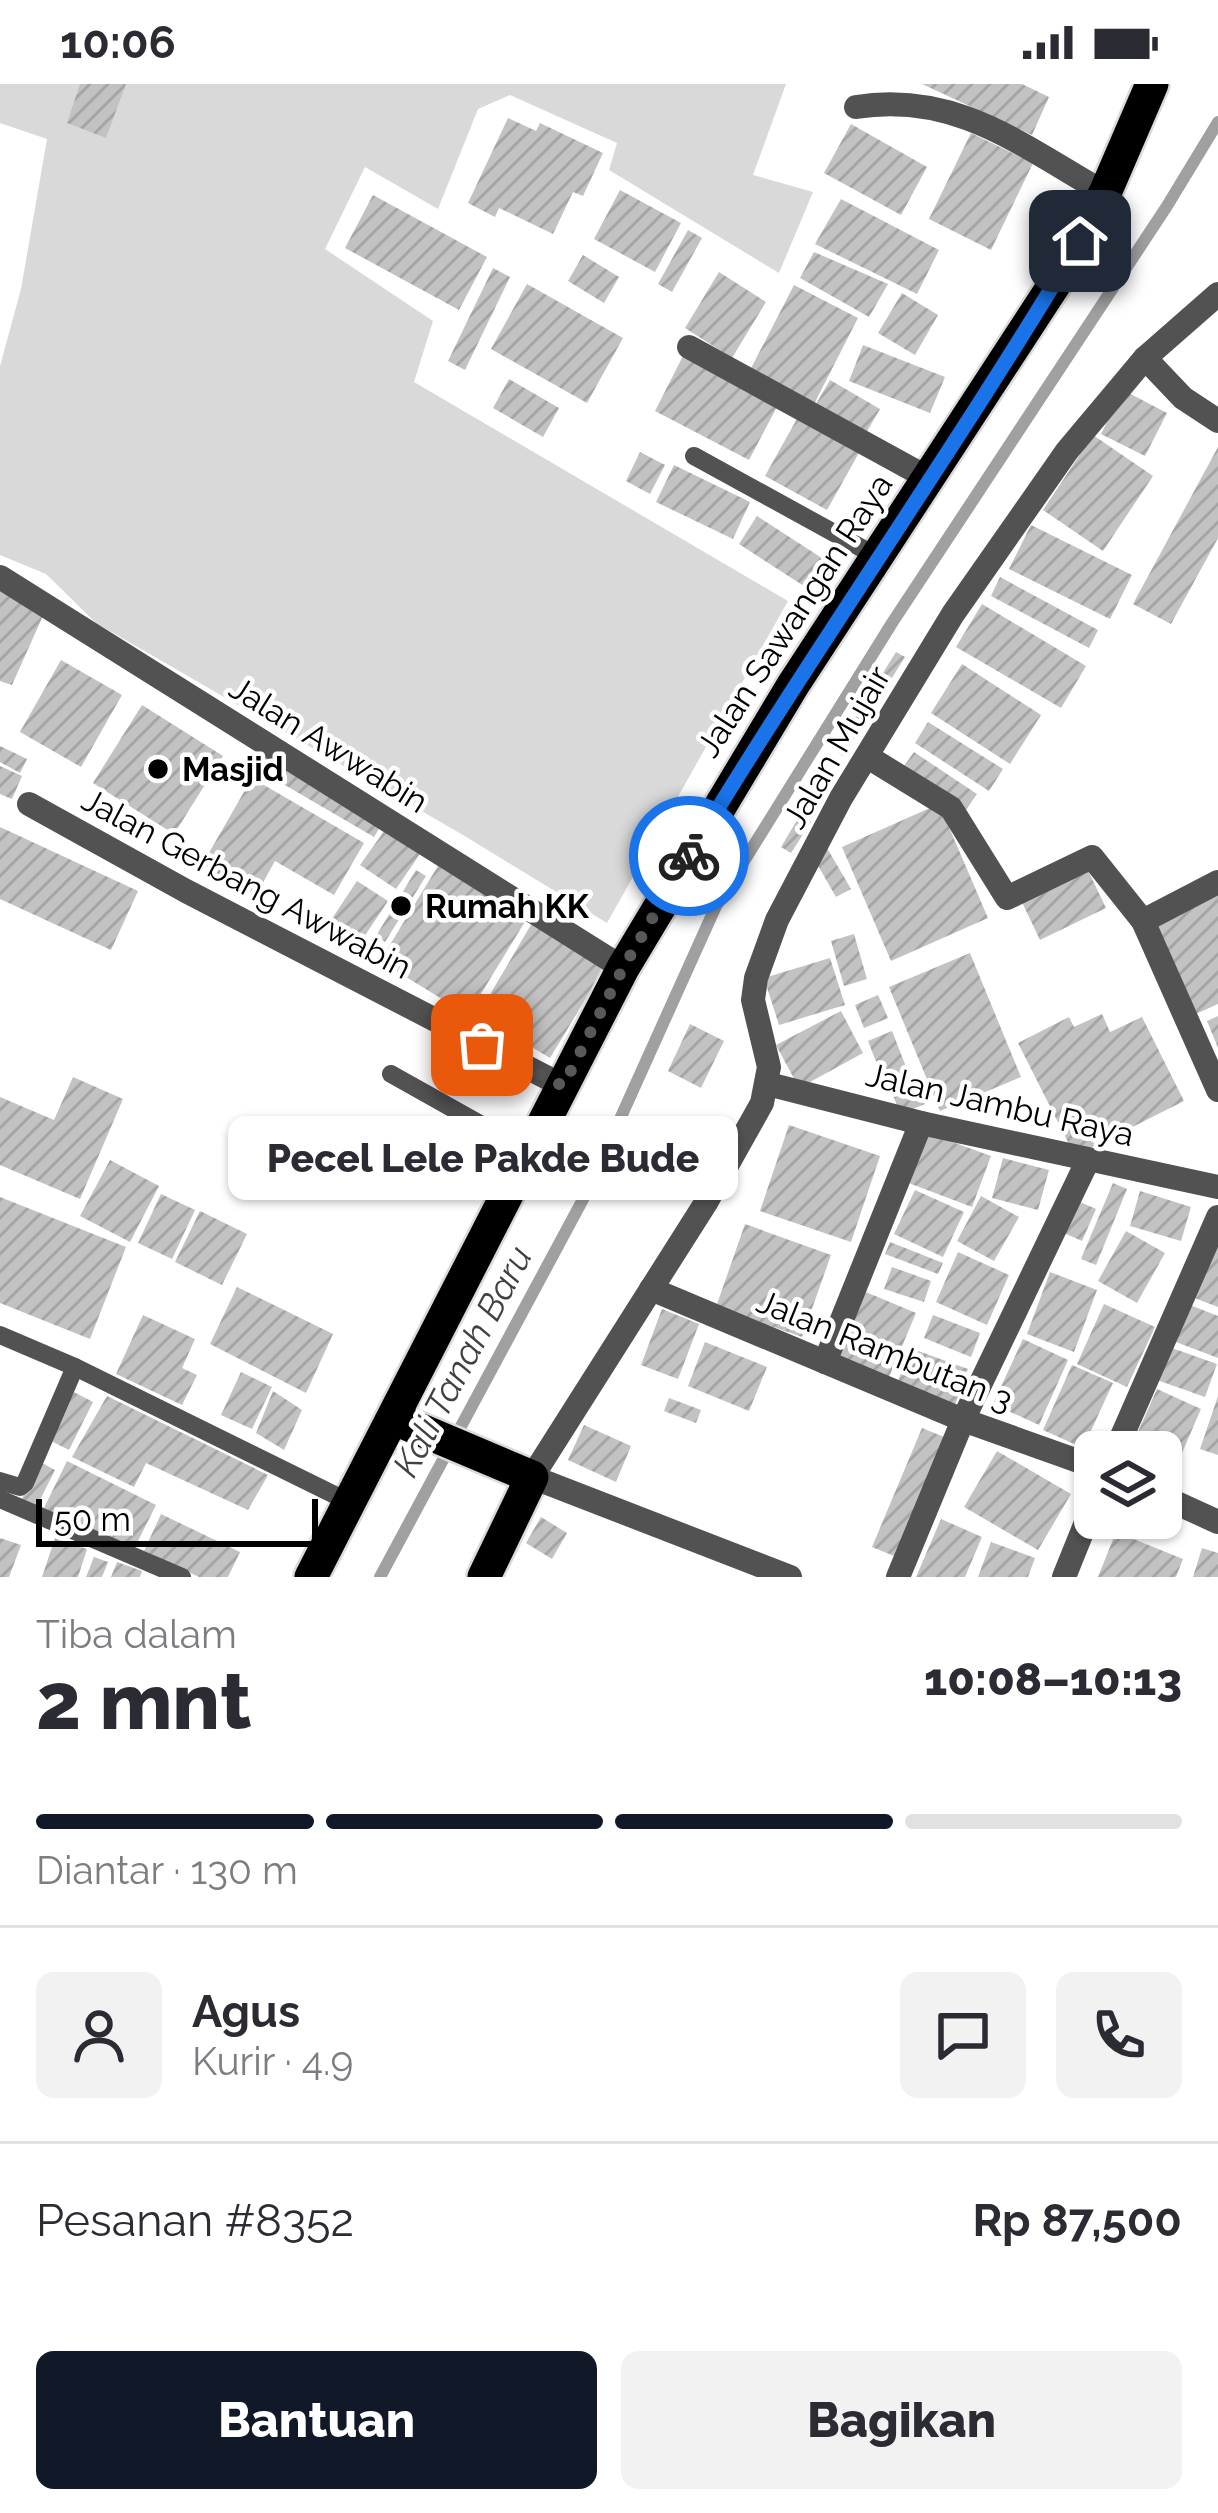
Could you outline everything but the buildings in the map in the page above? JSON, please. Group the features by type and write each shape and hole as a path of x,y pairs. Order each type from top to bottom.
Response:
{"highway":[{"name":"Jalan Sawangan Raya","path":"311,1577 623,968 781,704 1034,317 1105,193 1152,84"},
{"path":"395,1418 532,1477 484,1577"}],"street":[{"path":"856,107 892,102 951,112 984,124 1105,193"},
{"name":"Jalan Mujair","path":"768,1084 769,1067 753,1000 763,953 824,830 953,614 1048,478 1145,358 1218,294"},
{"path":"689,347 928,478"},
{"path":"1145,358 1183,398 1218,421"},
{"name":"Jalan Awwabin","path":"0,578 623,968"},
{"path":"868,757 951,808 1006,898 1092,857 1143,921 1218,1090"},
{"name":"Jalan Gerbang Awwabin","path":"29,804 186,891 563,1086"},
{"path":"1143,921 1218,882"},
{"path":"768,1084 744,1137 532,1477 790,1577"},
{"name":"Jalan Jambu Raya","path":"768,1084 921,1123 1218,1187"},
{"path":"825,1362 921,1123"},
{"path":"898,1577 963,1420 1088,1160"},
{"path":"1124,1431 1218,1216"},
{"name":"Jalan Rambutan 3","path":"651,1289 963,1420 1074,1460"},
{"path":"1182,1506 1218,1522"},
{"path":"1064,1577 1079,1539"}],"lane":[{"path":"694,456 876,556"},
{"path":"391,1074 530,1152"},
{"path":"0,1335 75,1367 350,1503"},
{"path":"0,1481 25,1484 75,1367"},
{"path":"0,1499 182,1577"}],"shaded area":[{"path":"0,84 786,84 753,175 813,192 779,273 609,170 617,143 510,95 478,109 438,209 365,167 325,249 433,321 414,382 788,601 607,923 96,623 46,574 0,555 0,366 21,289 47,139 0,123"}],"waterway":[{"name":"Kali Tanah Baru","path":"380,1577 588,1190 716,906 892,623 1218,122"}],"way so far":[{"path":"482,1045 563,1086 623,968 689,856"}],"place":[{"name":"Masjid","path":"158,769"},
{"name":"Rumah KK","path":"401,906"},
{"name":"Pecel Lele Pakde Bude","path":"482,1045"}],"route":[{"path":"689,856 793,685 1080,241"}]}
